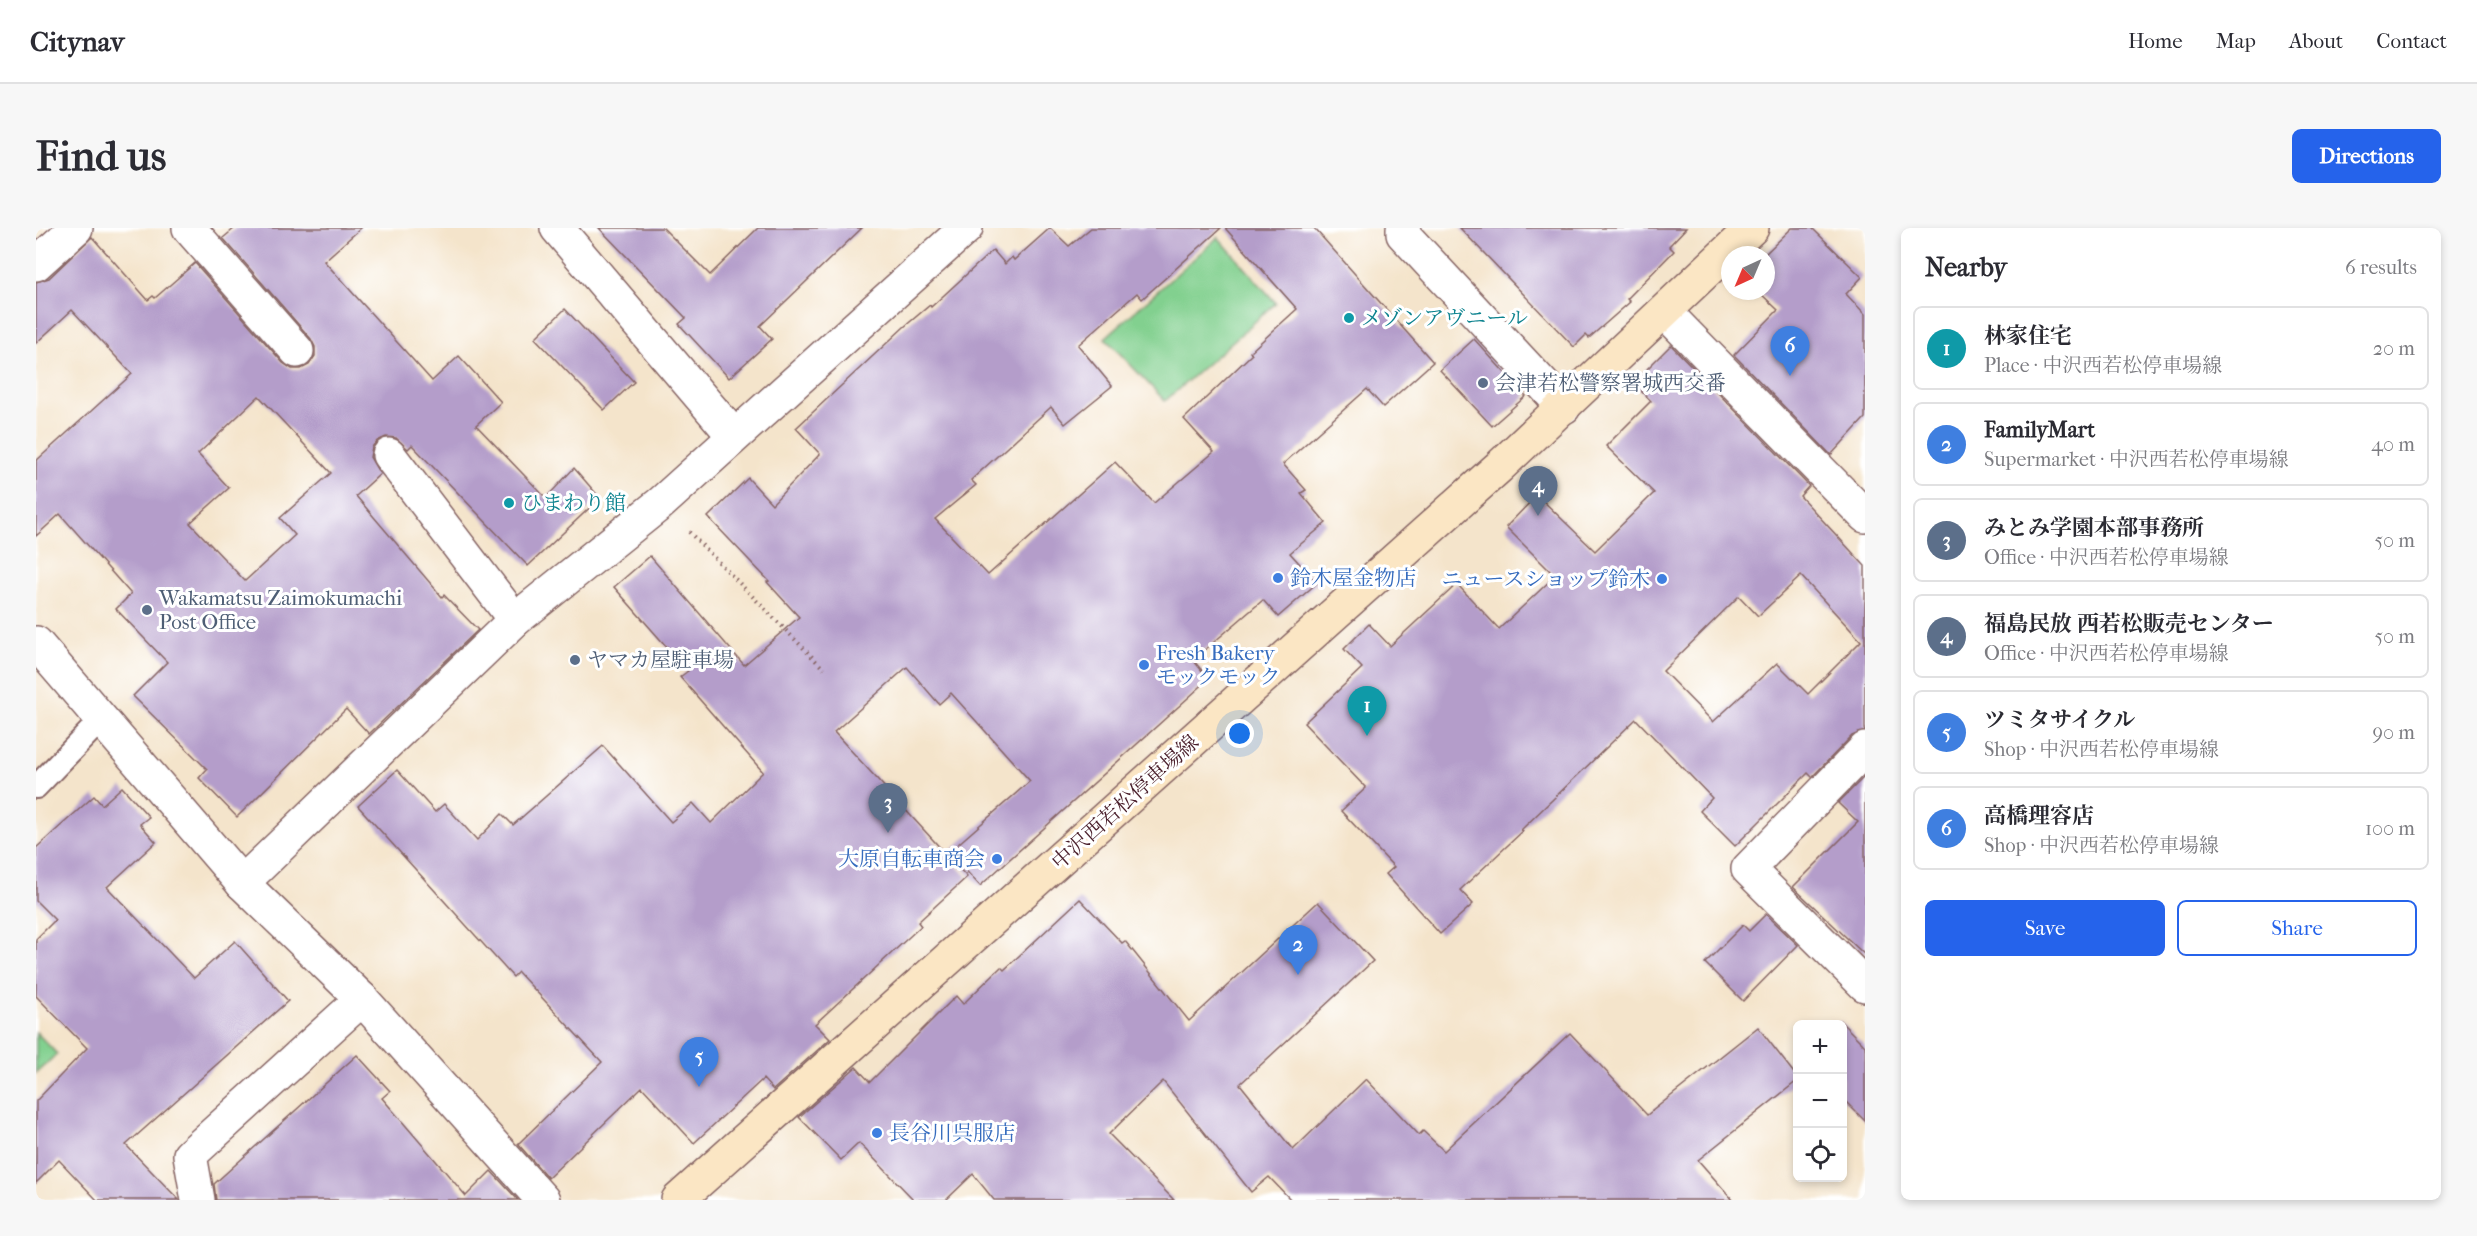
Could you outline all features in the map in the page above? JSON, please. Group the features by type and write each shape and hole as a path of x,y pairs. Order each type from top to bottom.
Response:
{"main road":[{"name":"中沢西若松停車場線","path":"678,1200 1564,407 1752,228"}],"street":[{"path":"36,264 76,228"},
{"path":"189,228 297,351"},
{"path":"557,228 734,436"},
{"path":"242,883 515,620 661,503 966,228"},
{"path":"1403,228 1403,234 1564,407"},
{"path":"1665,312 1865,516"},
{"path":"389,455 515,620"},
{"path":"36,643 242,883 362,999 543,1200"},
{"path":"1865,749 1748,869 1865,984"},
{"path":"198,1200 190,1155 362,999"}],"lane":[{"path":"36,788 96,725"}],"path":[{"path":"661,503 824,669"}],"green space":[{"path":"1218,237 1276,303 1165,401 1105,338"},
{"path":"36,1032 57,1054 36,1073"}],"building":[{"path":"235,228 361,228 324,261 432,381 459,356 501,402 476,425 546,498 574,468 600,498 528,566 412,445 408,449 396,438 386,437 377,441 372,447 370,457 380,474 356,496 442,597 444,595 478,630 369,734 346,709 237,817 199,778 207,769 133,696 167,662 116,609 131,594 60,514 36,536 36,461 132,374 72,310 36,343 36,282 49,278 92,237 148,300 153,296 155,298 195,263 283,363 292,369 301,369 309,365 315,356 315,347 311,339 223,238","holes":["259,396 331,473 280,518 295,535 245,581 190,523 229,488 198,454"]},
{"path":"599,228 663,228 710,275 758,228 862,228 760,326 772,339 729,378 679,324 686,318"},
{"path":"1050,228 1069,246 1091,228 1221,228 1142,299 1137,293 1078,345 1112,386 1065,424 1051,407 971,480 976,485 935,519 988,575 1115,462 1154,503 1214,452 1184,419 1252,354 1250,352 1297,309 1225,228 1314,228 1433,362 1383,407 1367,389 1283,464 1306,490 1301,493 1326,523 1290,553 1317,583 1278,617 1263,600 1193,660 1209,679 980,886 949,852 1030,781 951,693 939,704 907,667 834,732 967,877 918,922 921,926 815,1024 830,1039 773,1090 763,1079 694,1143 642,1087 548,1178 518,1144 602,1062 518,972 513,977 358,806 397,770 435,812 444,804 477,840 502,814 513,825 603,746 671,822 693,803 711,823 763,772 680,677 688,671 614,587 650,556 744,665 799,617 767,582 769,581 708,517 748,478 772,504 820,454 796,428 904,327 930,305 931,307 993,250 1005,264 1012,257 1014,260"},
{"path":"1460,228 1686,228 1669,246 1674,251 1627,299 1630,302 1589,338 1586,335 1574,347"},
{"path":"1792,228 1812,228 1862,277 1846,294 1865,314 1865,418 1831,455 1734,355 1778,310 1767,300 1775,300 1773,246"},
{"path":"565,309 634,382 604,410 535,338"},
{"name":"会津若松警察署城西交番","path":"1474,339 1526,396 1492,426 1440,370"},
{"path":"1671,345 1809,486 1800,496 1865,566 1865,731 1852,736 1812,777 1808,773 1735,846 1700,811 1712,798 1636,719 1460,890 1473,904 1440,934 1386,874 1394,867 1341,811 1366,788 1304,723 1362,668 1344,649 1369,624 1390,646 1457,584 1499,629 1555,576 1506,527 1537,495 1595,551 1654,493 1606,446 1651,401 1633,383","holes":["1801,576 1861,641 1808,694 1777,663 1713,722 1663,671 1739,596 1758,616"]},
{"path":"1865,776 1865,955 1793,887 1858,822 1838,803"},
{"path":"122,787 149,817 140,824 156,842 107,887 194,978 235,941 288,1001 126,1145 179,1200 97,1200 59,1160 36,1183 36,1101 87,1048 36,996 36,939 55,920 36,901 36,848 94,796 102,805"},
{"path":"1080,899 1122,943 1125,941 1189,1021 1318,902 1373,961 1240,1084 1293,1150 1366,1079 1419,1135 1423,1131 1444,1151 1570,1033 1647,1115 1758,1027 1793,1072 1793,1084 1698,1160 1733,1200 1291,1200 1269,1177 1251,1192 1163,1081 1109,1134 1174,1200 994,1200 973,1174 946,1200 914,1200 859,1143 841,1160 799,1117 856,1067 870,1082 956,996 963,1004 1001,967 1004,970"},
{"path":"1766,914 1798,945 1743,1001 1705,963 1743,925 1749,931"},
{"path":"1847,1028 1865,1046 1865,1121 1847,1103"},
{"path":"357,1055 390,1091 382,1098 466,1196 491,1171 518,1200 216,1200 214,1184"}],"place":[{"name":"メゾンアヴニール","path":"1349,318"},
{"name":"高橋理容店","path":"1790,376"},
{"name":"会津若松警察署城西交番","path":"1483,383"},
{"name":"ひまわり館","path":"509,503"},
{"name":"福島民放 西若松販売センター","path":"1538,516"},
{"name":"鈴木屋金物店","path":"1278,578"},
{"name":"ニュースショップ鈴木","path":"1662,579"},
{"name":"Wakamatsu Zaimokumachi Post Office","path":"147,610"},
{"name":"ヤマカ屋駐車場","path":"575,660"},
{"name":"Fresh Bakery モックモック","path":"1144,665"},
{"name":"林家住宅","path":"1367,736"},
{"name":"みとみ学園本部事務所","path":"888,833"},
{"name":"大原自転車商会","path":"997,859"},
{"name":"FamilyMart","path":"1298,975"},
{"name":"ツミタサイクル","path":"699,1087"},
{"name":"長谷川呉服店","path":"877,1133"}]}
